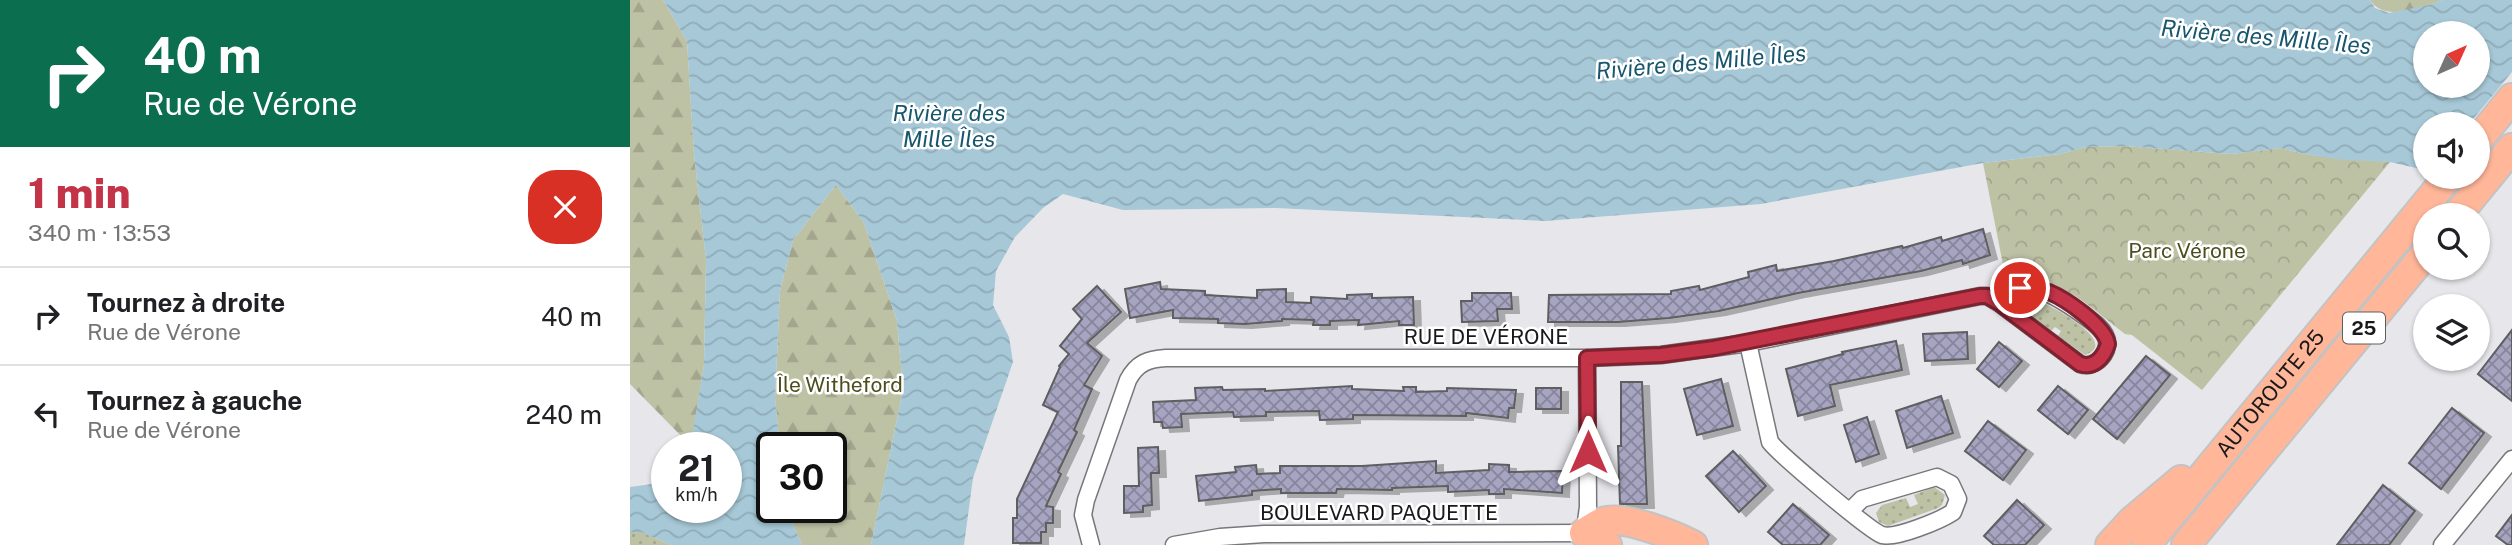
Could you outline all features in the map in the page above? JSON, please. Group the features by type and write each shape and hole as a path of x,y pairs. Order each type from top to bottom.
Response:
{"highway":[{"path":"2490,126 2512,99"},
{"path":"2466,203 2512,148"},
{"name":"AUTOROUTE 25","path":"2146,545 2438,189"},
{"name":"AUTOROUTE 25","path":"2186,545 2413,269"},
{"path":"2110,545 2132,521 2234,436"},
{"path":"1591,541 1603,522 1627,522 1668,534 1693,545"}],"street":[{"name":"RUE DE VÉRONE","path":"1091,545 1083,515 1086,500 1128,380 1140,365 1149,360 1587,358 1661,355 1748,343 1987,296 2084,366 2094,364 2106,350 2107,339 2101,328 2055,295 2046,291 2007,289 1994,300"},
{"path":"1748,343 1770,442 1781,454 1850,511 1880,534 1890,535 1949,515 1956,508 1958,499 1951,484 1937,477 1862,499 1850,511"},
{"path":"1587,358 1588,507 1591,541"},
{"path":"2442,545 2510,466"},
{"name":"BOULEVARD PAQUETTE","path":"1174,545 1220,537 1264,534 1591,541"}],"green space":[{"path":"630,0 663,0 687,41 694,154 706,260 704,365 693,432 677,432 630,384"},
{"path":"2370,0 2442,0 2414,10 2393,12 2376,7"},
{"name":"Parc Vérone","path":"2123,146 2231,154 2280,148 2310,155 2390,162 2202,390 2132,335 2125,334 2071,293 2041,281 2006,280 1983,163 2060,154 2086,147"},
{"name":"Île Witheford","path":"836,185 864,223 897,321 903,390 871,545 802,545 792,523 847,523 847,432 778,432 775,398 780,291 793,240"},
{"path":"2031,298 2078,323 2095,341 2094,349 2085,355 2058,336 2061,331 2055,327 2051,331 2023,310 2021,302"},
{"path":"1934,487 1945,495 1938,508 1888,526 1879,522 1876,513 1882,505 1906,498 1910,507 1918,504 1914,495"},
{"path":"630,532 641,532 671,545 630,545"}],"water":[{"name":"Rivière des Mille Îles","path":"663,0 2370,0 2375,8 2389,13 2442,0 2512,0 2512,178 2490,177 2490,112 2413,112 2413,167 2390,162 2344,160 2280,148 2231,154 2123,146 2086,147 2060,154 1983,163 1761,204 1545,221 1276,208 1123,210 1063,194 1043,208 1015,237 996,271 993,305 1009,337 1013,362 973,478 964,545 871,545 903,390 897,321 864,223 836,185 793,240 780,291 775,398 778,432 756,432 756,523 792,523 802,545 671,545 641,532 630,532 630,487 651,484 651,523 742,523 742,432 693,432 704,365 706,260 694,154 687,41"}],"pier":[{"path":"2512,72 2512,182 2490,182 2490,112 2479,112"}],"building":[{"path":"1983,229 1990,255 1963,264 1962,260 1921,271 1798,293 1719,311 1669,318 1618,322 1548,322 1549,295 1671,294 1671,291 1699,286 1700,290 1749,277 1748,272 1776,265 1777,271 1902,246 1903,248 1941,237 1942,241"},
{"path":"1160,282 1161,289 1205,291 1205,295 1257,298 1257,290 1286,289 1286,302 1311,303 1311,297 1347,299 1347,295 1372,294 1372,298 1413,297 1414,325 1399,325 1399,321 1358,325 1359,320 1330,321 1330,325 1313,325 1314,320 1282,319 1245,324 1218,323 1218,319 1173,318 1173,310 1130,318 1125,289"},
{"path":"1097,286 1121,312 1087,343 1102,356 1084,385 1092,389 1074,430 1077,432 1058,472 1061,474 1046,506 1053,507 1053,523 1046,523 1046,532 1041,532 1041,543 1013,543 1013,518 1017,518 1017,499 1058,412 1043,405 1059,366 1069,354 1060,346 1082,319 1073,309"},
{"path":"1472,293 1511,293 1512,309 1497,309 1498,321 1462,322 1461,301 1472,301"},
{"path":"2512,330 2512,401 2478,374 2480,371 2490,371 2490,358"},
{"path":"1967,332 1968,359 1925,361 1923,334"},
{"path":"1896,341 1902,370 1830,385 1835,406 1798,416 1786,369 1843,354 1842,352"},
{"path":"1999,342 2022,361 1999,387 1977,369"},
{"path":"2146,356 2170,375 2117,439 2093,419"},
{"path":"1721,379 1733,426 1697,435 1684,389"},
{"path":"1621,382 1642,382 1647,504 1620,504 1618,446 1621,446"},
{"path":"1352,386 1352,389 1404,391 1403,387 1416,387 1416,392 1447,391 1447,388 1516,390 1514,408 1509,408 1508,418 1466,413 1466,416 1353,415 1353,419 1320,420 1319,411 1266,412 1266,416 1234,417 1233,412 1181,414 1182,427 1163,428 1162,422 1154,422 1153,402 1196,400 1195,388 1222,387 1223,390 1265,391"},
{"path":"2058,386 2088,410 2068,434 2038,410"},
{"path":"1536,388 1561,388 1561,409 1536,409"},
{"path":"1941,396 1953,433 1907,448 1896,411"},
{"path":"2452,408 2484,433 2441,489 2409,463"},
{"path":"1867,417 1879,454 1856,462 1844,425"},
{"path":"1988,421 2026,450 2003,480 1965,451"},
{"path":"1158,447 1159,473 1151,473 1152,505 1143,506 1143,512 1124,513 1124,486 1139,486 1138,448"},
{"path":"1733,451 1766,486 1739,512 1706,476"},
{"path":"1436,461 1436,473 1489,470 1489,464 1509,465 1509,472 1563,471 1562,493 1504,489 1504,494 1489,494 1489,490 1448,492 1448,486 1392,490 1337,489 1336,493 1281,493 1281,489 1252,491 1252,495 1199,501 1196,476 1236,472 1235,467 1256,465 1257,474 1280,473 1280,466 1362,466"},
{"path":"2383,485 2415,511 2389,545 2337,545"},
{"path":"2017,500 2044,525 2025,545 1994,545 1984,536"},
{"path":"1793,504 1829,535 1820,545 1783,545 1768,532"},
{"path":"2512,515 2512,545 2508,545 2496,536"}],"route":[{"path":"1588,452 1587,358 1661,355 1748,343 1987,296 2076,362 2089,366 2098,361 2108,344 2101,328 2055,295 2046,291 2020,288"}]}
